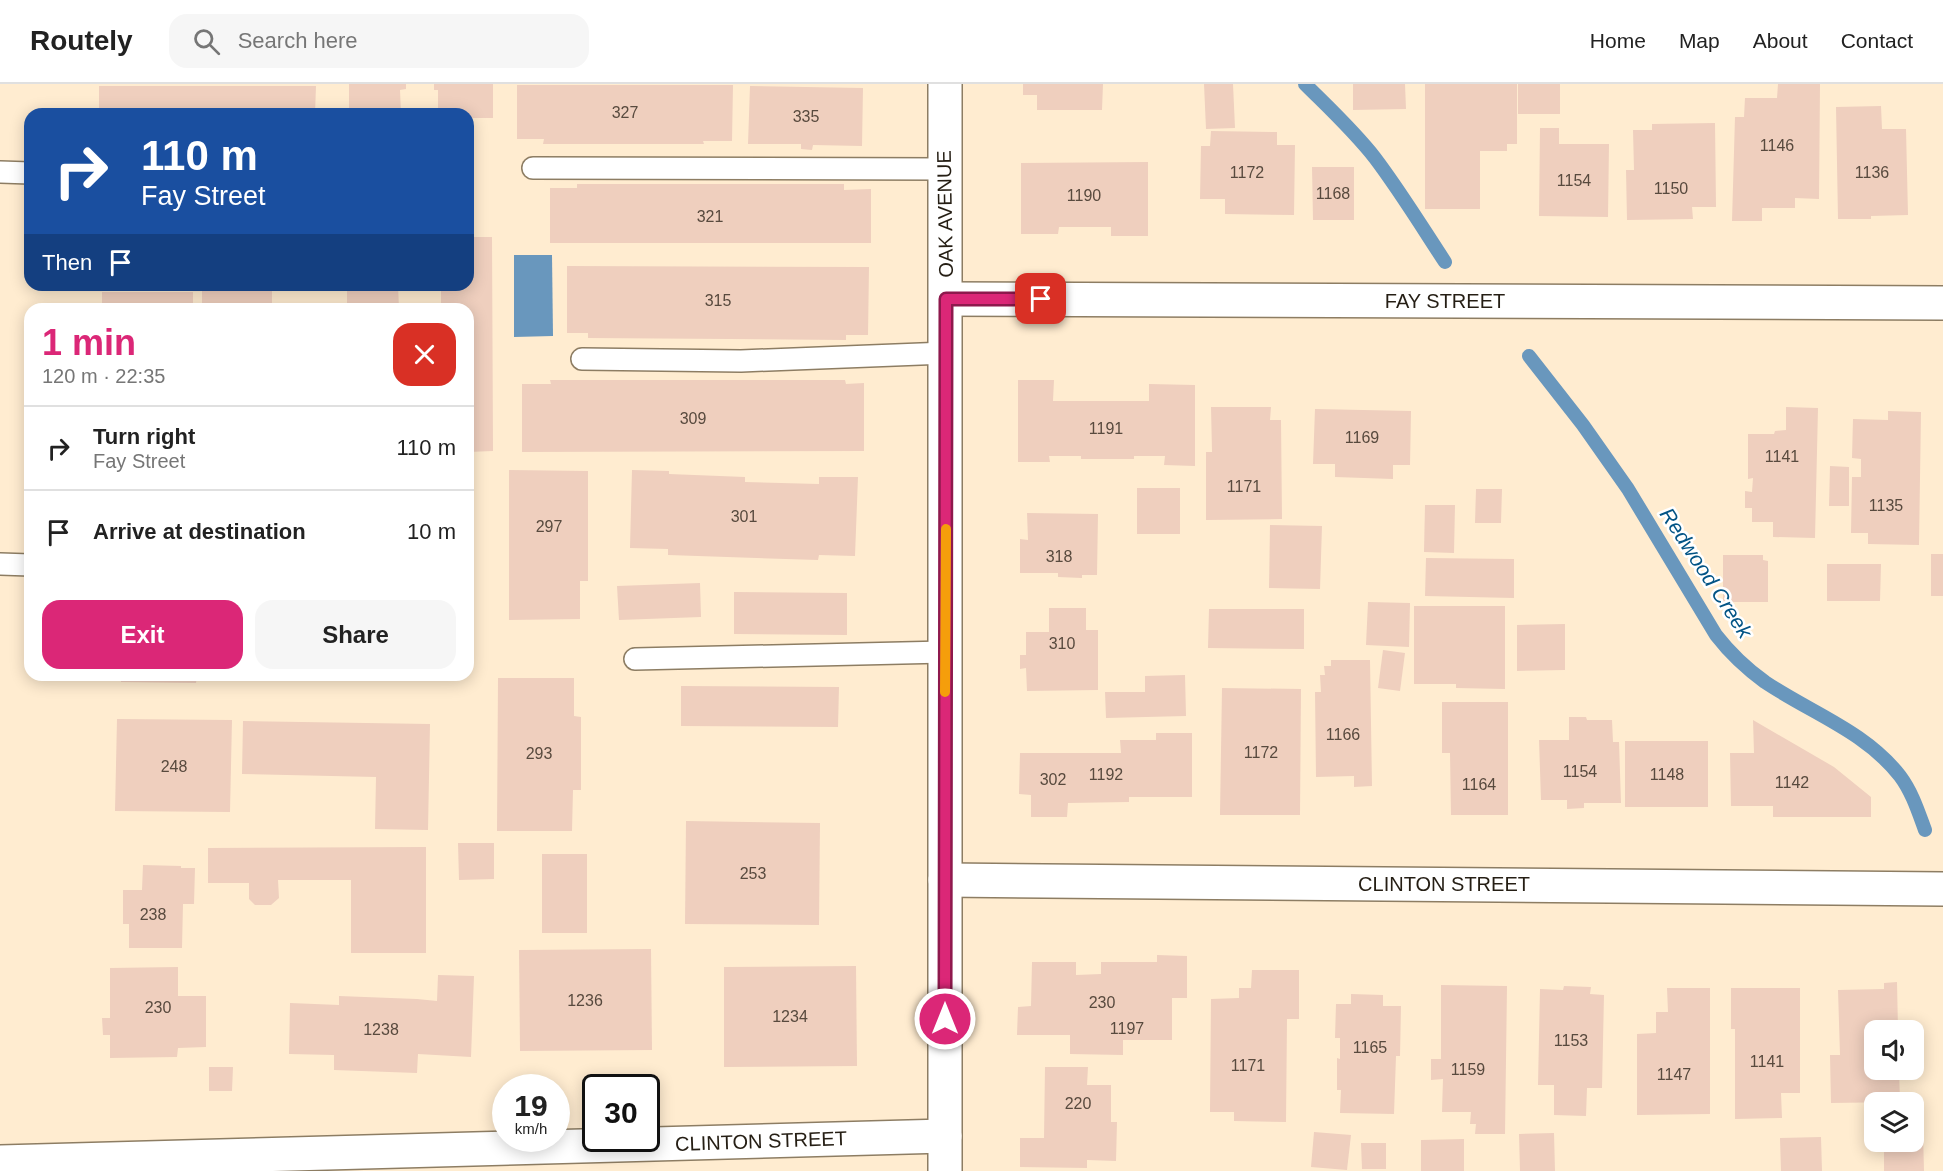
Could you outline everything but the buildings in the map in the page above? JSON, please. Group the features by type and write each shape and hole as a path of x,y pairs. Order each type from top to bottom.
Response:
{"street":[{"name":"OAK AVENUE","path":"945,84 945,1171"},
{"name":"FAY STREET","path":"946,299 1943,303"},
{"name":"CLINTON STREET","path":"945,880 1943,889"},
{"name":"CLINTON STREET","path":"0,1162 945,1136"}],"lane":[{"path":"533,168 945,169"},
{"path":"0,172 24,172"},
{"path":"582,359 741,361 946,353"},
{"path":"0,564 24,565"},
{"path":"635,659 945,652"}],"water":[{"path":"514,255 552,255 553,336 514,337"}],"waterway":[{"name":"Redwood Creek","path":"1305,84 1375,158 1445,262"},
{"name":"Redwood Creek","path":"1529,356 1583,425 1628,489 1721,642 1765,682 1837,724 1886,760 1908,789 1925,830"}],"slow traffic":[{"path":"945,692 946,529"}],"route":[{"path":"945,1019 946,299 1041,299"}]}
